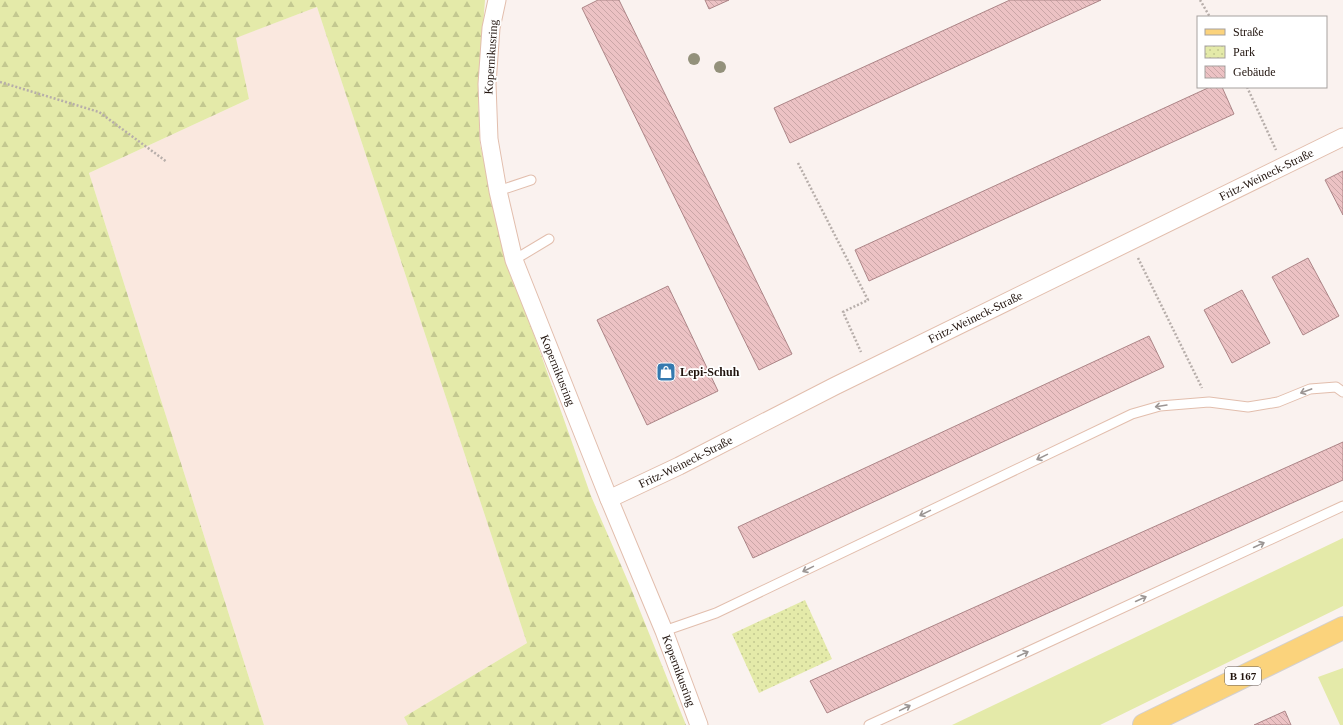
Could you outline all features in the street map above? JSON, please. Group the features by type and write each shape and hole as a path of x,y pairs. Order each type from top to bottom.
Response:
{"main road":[{"name":"B 167","path":"1144,725 1343,628"}],"street":[{"name":"Kopernikusring","path":"497,0 491,28 487,84 489,139 498,191 514,260 609,499 664,631 699,725"},
{"name":"Fritz-Weineck-Straße","path":"609,499 679,466 869,369 1343,137"}],"lane":[{"path":"498,191 531,180"},
{"path":"514,260 549,239"},
{"path":"664,631 716,613 1132,414 1160,406 1209,402 1248,407 1278,402 1310,389 1336,387 1343,392"},
{"path":"870,725 1343,506"}],"path":[{"path":"1200,0 1209,16"},
{"path":"0,81 99,112 167,162"},
{"path":"1247,88 1284,166"},
{"path":"798,163 868,300 843,312 869,369"},
{"path":"1130,242 1209,402"}],"shaded area":[{"path":"317,7 527,643 404,717 408,725 264,725 89,173 249,99 235,38"}],"green space":[{"path":"0,0 485,0 478,95 480,144 504,250 591,496 630,586 686,725 408,725 404,717 527,643 317,7 236,38 249,99 89,173 264,725 0,725"},
{"path":"1343,538 1343,606 1100,725 952,725"},
{"path":"805,600 832,659 759,693 732,634"},
{"path":"1343,668 1343,725 1340,725 1318,677"}],"building":[{"path":"598,0 619,0 792,354 759,370 582,8"},
{"path":"705,0 729,0 709,9"},
{"path":"1010,0 1101,0 790,143 774,108"},
{"path":"1208,88 1222,88 1234,114 869,281 855,250"},
{"path":"1343,171 1343,215 1325,180"},
{"path":"1308,258 1339,316 1303,335 1272,277"},
{"path":"668,286 718,391 647,425 597,320"},
{"path":"1242,290 1270,343 1232,363 1204,310"},
{"path":"1149,336 1164,367 753,558 738,527"},
{"path":"1343,442 1343,480 827,713 810,681"},
{"path":"1285,711 1291,725 1254,725"}],"place":[{"name":"Lepi-Schuh","path":"666,372"}]}
